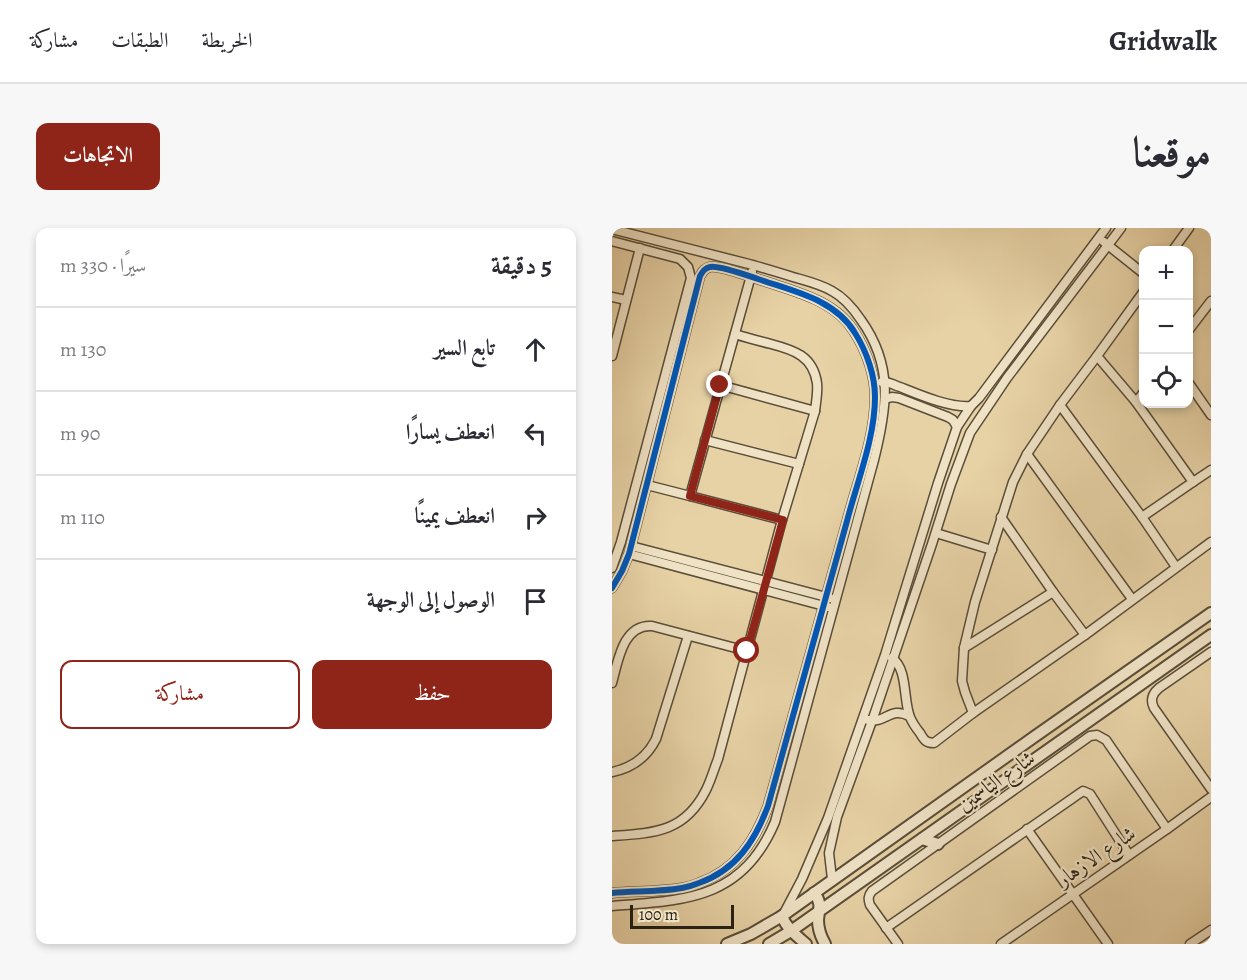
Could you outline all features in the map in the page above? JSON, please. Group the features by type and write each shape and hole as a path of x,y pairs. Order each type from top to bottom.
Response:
{"street":[{"path":"832,879 829,854 832,834 872,721 921,541 957,427 1106,228"},
{"path":"806,944 785,924 782,916 802,879 828,818 862,718 889,657 932,544 970,433 1007,378 1121,228"},
{"path":"1176,246 1189,228"},
{"path":"612,229 818,284 840,296 849,303 865,326 881,362 885,381 882,429 874,460 775,822 763,847 742,872 728,882 701,894 676,900 612,906"},
{"path":"1098,238 1139,271"},
{"path":"612,241 680,259 688,267 691,278 621,542 612,568"},
{"path":"612,356 640,248"},
{"path":"690,496 753,265"},
{"path":"612,588 630,550 702,273 706,268 713,267 750,276 820,301 837,312 855,332 862,346 874,383 873,417 825,602 762,823 736,862 708,880 683,888 612,893"},
{"path":"612,297 626,300"},
{"path":"973,713 962,681 964,648 975,602 1013,482 1027,454 1060,405 1139,297"},
{"path":"1193,325 1210,305"},
{"path":"612,836 643,834 671,827 686,817 708,788 815,411 817,384 814,372 804,358 792,350 735,334"},
{"path":"1097,356 1136,402 1193,482"},
{"path":"874,383 885,381 955,406 971,406"},
{"path":"720,385 815,411"},
{"path":"1193,389 1211,415"},
{"path":"885,399 898,398 948,417 957,427"},
{"path":"1136,402 1139,398"},
{"path":"1060,405 1176,567"},
{"path":"705,440 799,464"},
{"path":"1027,454 1132,599"},
{"path":"1142,517 1211,470"},
{"path":"647,485 783,520"},
{"path":"632,500 642,502"},
{"path":"1001,517 1084,635"},
{"path":"936,533 992,550"},
{"path":"921,541 932,544"},
{"path":"889,657 899,665 909,716 924,741 934,743 1211,542"},
{"path":"630,550 835,604"},
{"path":"964,648 1053,592"},
{"path":"727,944 751,934 782,916 1211,613"},
{"path":"612,682 625,642 640,627 652,626 747,651"},
{"path":"769,944 791,931 1211,635"},
{"path":"612,772 632,765 650,750 656,739 688,636"},
{"path":"1190,650 1198,661"},
{"path":"1211,652 1157,690 1153,695 1152,704 1211,789"},
{"path":"862,718 877,721 896,712 909,716"},
{"path":"792,721 802,724"},
{"name":"شارع الياسمين","path":"898,944 870,905 868,900 872,891 1090,736 1097,735 1106,740 1167,829"},
{"path":"1062,739 1070,750"},
{"path":"886,927 1083,790 1090,794 1129,855"},
{"name":"شارع الازهار","path":"1000,944 1211,797"},
{"path":"1027,829 1074,893 1105,943"},
{"path":"922,838 938,844"},
{"path":"814,893 819,901 819,931 825,944"},
{"path":"1190,944 1211,930"}],"cycle path":[{"path":"612,588 629,554 703,271 708,267 714,267 741,273 798,292 836,312 855,333 867,356 874,381 872,428 865,460 763,819 742,853 734,862 712,877 682,888 612,893"}],"route":[{"path":"720,385 690,496 783,520 747,651"}]}
